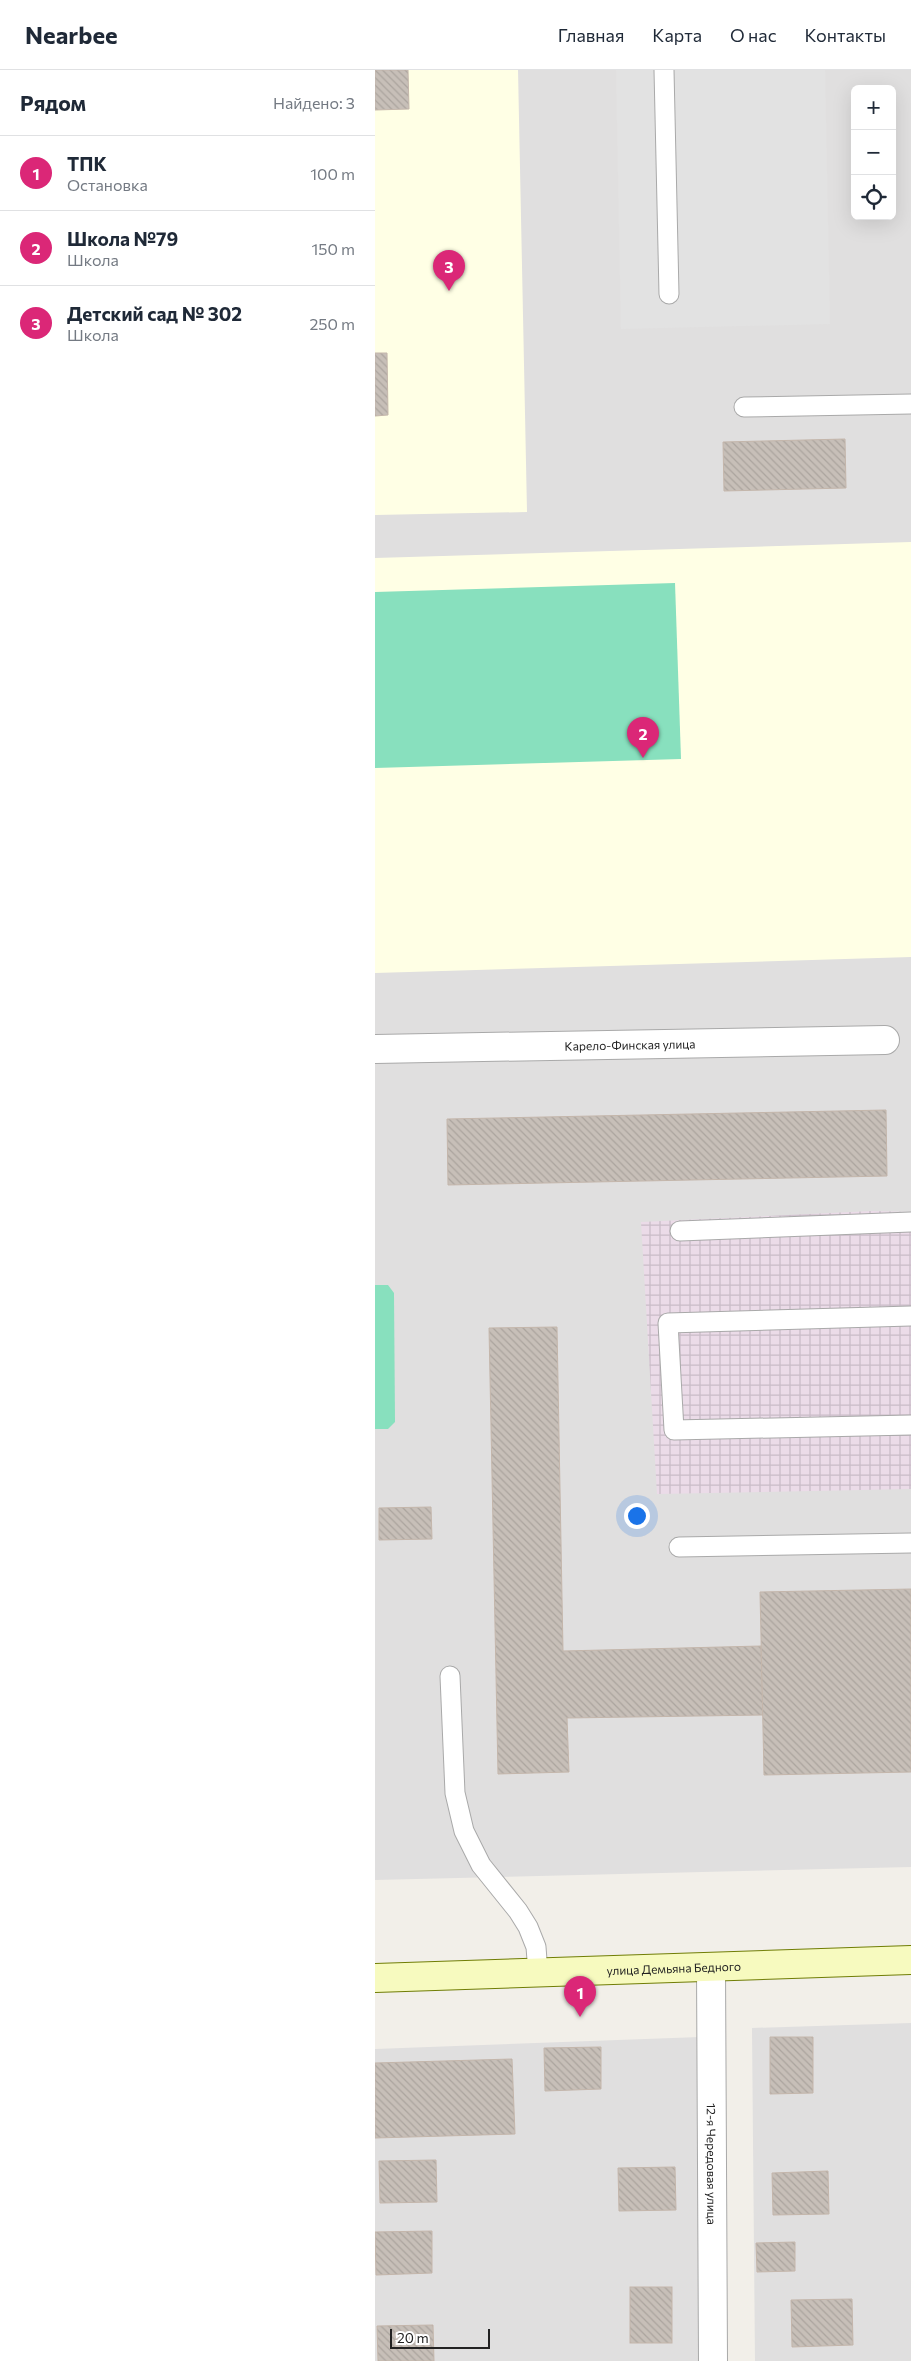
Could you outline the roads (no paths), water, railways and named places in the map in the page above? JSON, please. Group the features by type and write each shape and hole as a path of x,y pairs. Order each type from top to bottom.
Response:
{"main road":[{"name":"улица Демьяна Бедного","path":"375,1978 911,1960"}],"street":[{"name":"Карело-Финская улица","path":"375,1049 885,1040"},
{"name":"12-я Чередовая улица","path":"711,1968 713,2361"}],"lane":[{"path":"664,70 669,294"},
{"path":"743,407 911,404"},
{"path":"680,1231 911,1222"},
{"path":"911,1316 668,1323 674,1430 911,1426"},
{"path":"679,1548 911,1543"},
{"path":"450,1676 455,1793 464,1831 481,1865 518,1911 528,1927 536,1947 537,1973"}],"place":[{"name":"Детский сад № 302","path":"449,291"},
{"name":"Школа №79","path":"643,758"},
{"name":"ТПК","path":"580,2017"}]}
